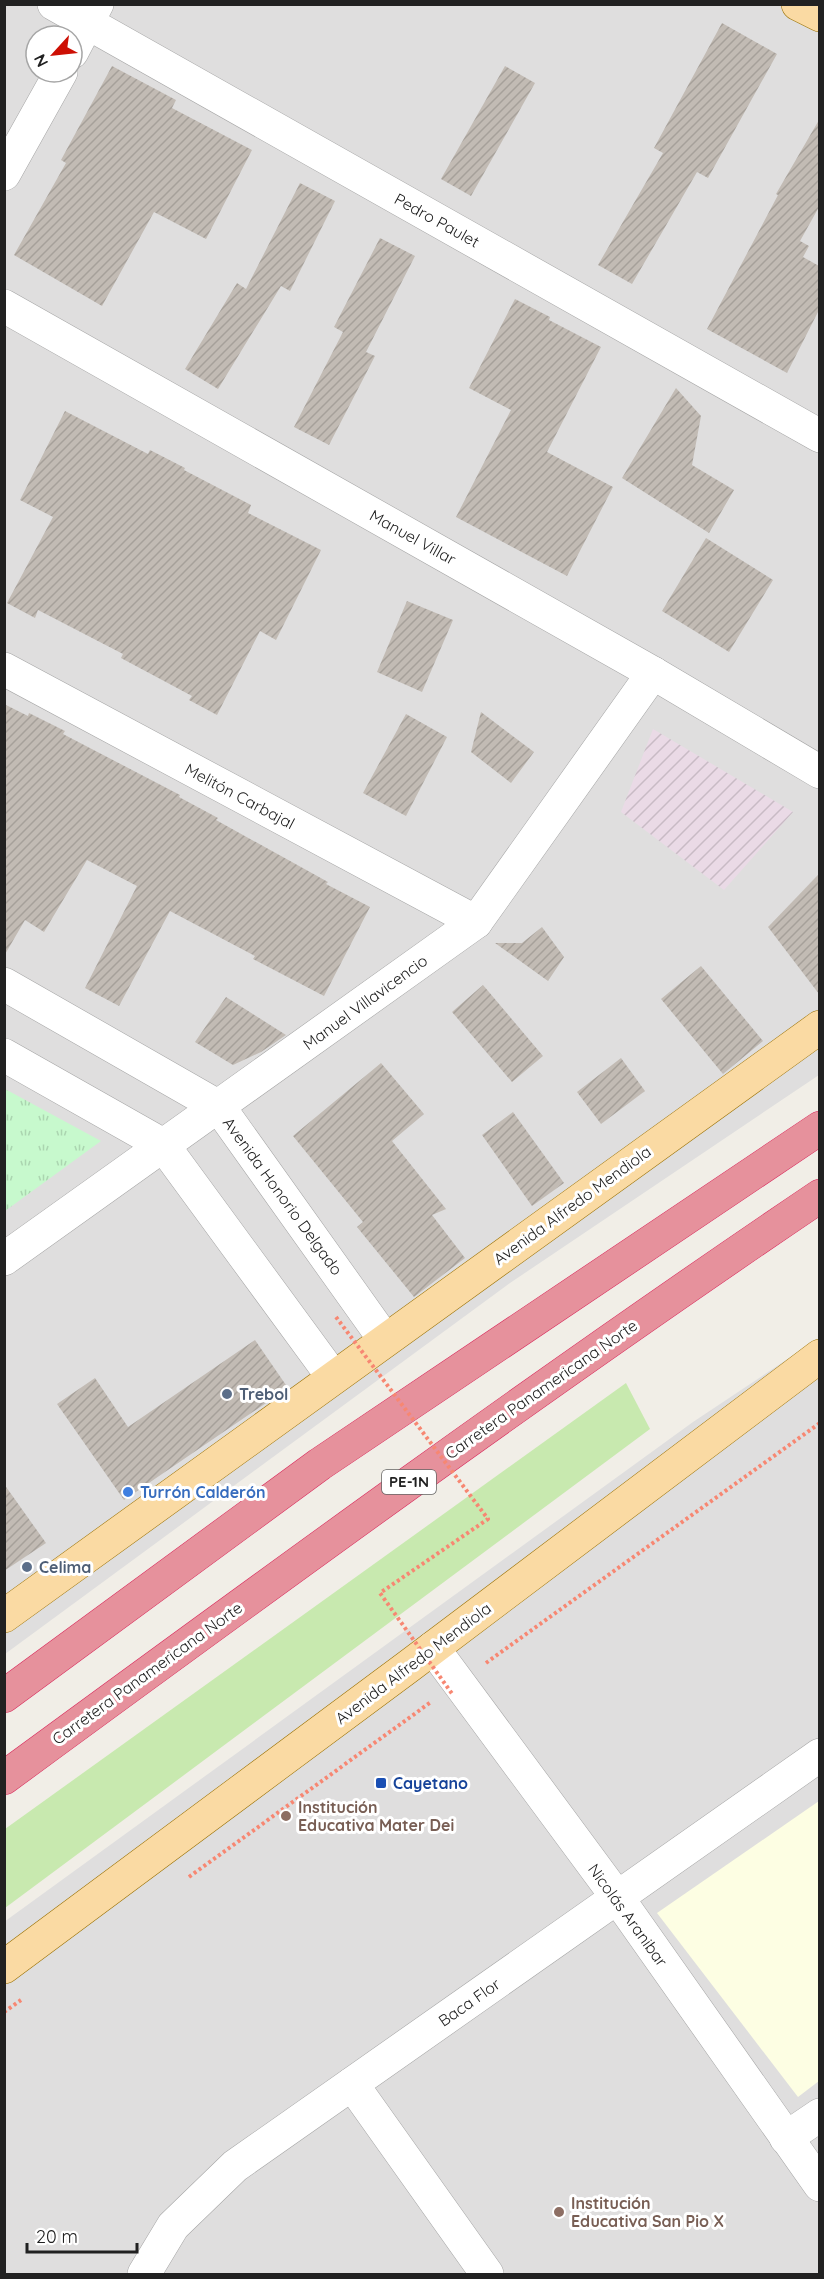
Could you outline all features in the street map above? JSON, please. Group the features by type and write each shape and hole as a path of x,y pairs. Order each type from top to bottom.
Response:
{"highway":[{"path":"4,1696 320,1464 819,1128"},
{"name":"Carretera Panamericana Norte","path":"4,1778 371,1509 819,1196"}],"main road":[{"path":"798,4 819,15"},
{"name":"Avenida Alfredo Mendiola","path":"4,1616 819,1027"},
{"name":"Avenida Alfredo Mendiola","path":"4,1967 433,1648 819,1356"}],"street":[{"name":"Pedro Paulet","path":"54,4 93,14 819,436"},
{"path":"84,30 93,14"},
{"path":"4,174 54,84"},
{"name":"Manuel Villar","path":"4,306 653,673 819,772"},
{"name":"Melitón Carbajal","path":"4,669 476,922"},
{"name":"Manuel Villavicencio","path":"4,1259 476,922 653,673"},
{"name":"Avenida Honorio Delgado","path":"4,984 219,1107 385,1340"},
{"path":"4,1055 163,1144 333,1377"},
{"name":"Nicolás Aranibar","path":"433,1648 617,1897 819,2186"},
{"name":"Baca Flor","path":"144,2274 173,2226 235,2166 819,1755"},
{"path":"352,2084 487,2274"},
{"path":"786,2138 819,2115"}],"path":[{"path":"336,1317 488,1519 380,1593 453,1695"},
{"path":"480,1667 819,1423"},
{"path":"446,1691 453,1686"},
{"path":"185,1880 439,1696"},
{"path":"4,2012 24,1998"}],"shaded area":[{"path":"5,5 819,5 819,1075 510,1283 5,1654"},
{"path":"653,729 793,812 724,890 621,812"},
{"path":"819,1338 819,2274 5,2274 4,1922 693,1422"},
{"path":"819,1801 819,2081 798,2097 657,1913"}],"green space":[{"path":"5,1089 101,1141 4,1211"},
{"path":"626,1383 650,1429 5,1908 5,1829"}],"building":[{"path":"722,23 777,54 708,178 697,172 632,284 598,265 663,153 654,148"},
{"path":"112,66 176,100 172,108 252,150 206,239 154,212 102,306 14,255 66,163 61,160"},
{"path":"505,66 535,83 471,196 441,179"},
{"path":"819,120 819,207 800,241 809,246 803,257 819,266 819,310 787,373 707,329 778,195 776,194"},
{"path":"300,183 335,201 290,291 281,286 218,389 185,369 237,283 246,289"},
{"path":"380,238 415,256 366,352 375,356 329,445 294,427 343,332 334,327"},
{"path":"515,299 601,347 547,452 613,487 567,576 456,517 511,410 469,388"},
{"path":"676,388 701,416 692,465 734,490 709,533 622,478"},
{"path":"65,411 148,454 150,450 185,468 184,470 251,505 248,513 321,550 276,640 260,631 217,715 189,700 192,696 121,658 123,654 38,610 35,618 7,603 53,517 20,500"},
{"path":"706,538 773,580 729,652 662,611"},
{"path":"407,601 453,620 422,692 377,672"},
{"path":"4,704 28,716 29,713 65,731 63,734 180,795 179,797 218,818 216,820 370,907 324,996 253,959 255,956 170,911 119,1006 85,988 137,886 87,860 44,932 25,920 4,956"},
{"path":"481,712 534,752 511,783 471,752"},
{"path":"406,714 447,737 406,816 363,793"},
{"path":"819,874 819,994 768,927"},
{"path":"542,927 564,957 548,981 495,943 522,943"},
{"path":"701,966 763,1041 723,1074 661,999"},
{"path":"483,985 543,1056 512,1082 452,1012"},
{"path":"226,997 286,1035 261,1052 233,1065 195,1042"},
{"path":"621,1058 645,1091 601,1124 577,1092"},
{"path":"381,1063 424,1114 392,1141 446,1209 432,1215 465,1258 414,1297 357,1227 363,1222 293,1136"},
{"path":"513,1112 564,1183 532,1206 482,1135"},
{"path":"255,1340 288,1388 124,1500 57,1404 95,1378 128,1427"},
{"path":"4,1484 46,1543 4,1571"}],"place":[{"name":"Trebol","path":"227,1394"},
{"name":"Turrón Calderón","path":"128,1492"},
{"name":"Celima","path":"27,1567"},
{"name":"Cayetano","path":"381,1783"},
{"name":"Institución Educativa Mater Dei","path":"286,1816"},
{"name":"Institución Educativa San Pio X","path":"559,2212"}]}
